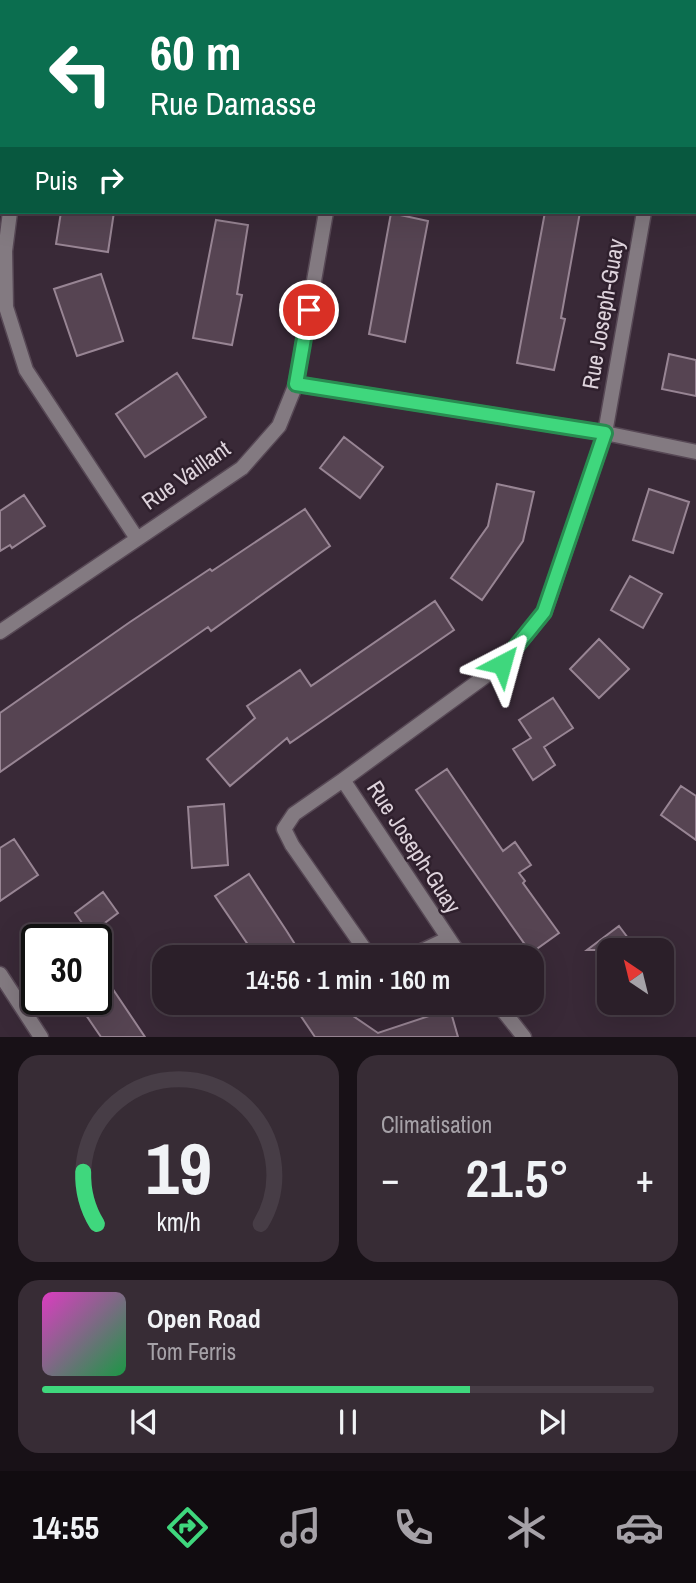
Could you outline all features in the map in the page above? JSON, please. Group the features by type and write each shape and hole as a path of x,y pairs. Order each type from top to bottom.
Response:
{"street":[{"path":"10,214 5,251 6,307 26,370 136,537"},
{"name":"Rue Vaillant","path":"0,632 136,537 242,468 279,426 296,384 326,214"},
{"name":"Rue Joseph-Guay","path":"362,945 284,830 294,814 502,664 544,612 605,433 644,214"},
{"path":"296,384 605,433 696,453"},
{"name":"Rue Joseph-Guay","path":"342,780 452,945"},
{"name":"Rue Joseph-Guay","path":"434,945 447,939"},
{"path":"0,974 41,1037"},
{"path":"507,1015 524,1037"}],"building":[{"path":"61,214 114,214 108,252 56,244"},
{"path":"391,214 428,221 405,342 369,334"},
{"path":"545,214 580,214 561,318 565,319 554,370 517,363"},
{"path":"216,220 248,225 237,294 242,295 232,345 193,338"},
{"path":"101,274 123,341 77,356 54,289"},
{"path":"669,354 696,360 696,396 662,389"},
{"path":"177,373 206,417 145,457 116,414"},
{"path":"344,437 383,467 360,498 320,468"},
{"path":"497,484 534,492 523,541 482,600 451,578 488,526"},
{"path":"649,489 689,502 673,553 633,540"},
{"path":"24,495 45,526 12,548 10,545 0,551 0,511"},
{"path":"305,509 330,546 211,631 208,627 0,772 0,713 130,622"},
{"path":"630,576 662,594 643,628 611,610"},
{"path":"435,601 454,630 290,743 287,738 230,786 207,759 255,718 247,706 300,670 311,686"},
{"path":"599,639 629,669 599,698 570,669"},
{"path":"553,698 573,728 544,747 555,765 533,780 513,749 531,738 519,720"},
{"path":"447,769 503,851 515,842 531,865 519,873 525,881 523,883 559,933 542,945 525,945 416,790"},
{"path":"681,786 696,796 696,840 661,815"},
{"path":"224,804 228,865 192,868 188,807"},
{"path":"14,839 38,875 0,901 0,848"},
{"path":"249,874 295,945 248,945 215,896"},
{"path":"103,892 118,913 103,924 83,924 75,913"},
{"path":"619,926 628,938 603,938"},
{"path":"597,942 597,950 587,950"},
{"path":"112,988 145,1037 101,1037 86,1015 112,1015"},
{"path":"300,1015 352,1015 378,1033 432,1015 452,1015 458,1037 315,1037"}],"route":[{"path":"309,310 296,384 605,433 544,612 502,664"}]}
